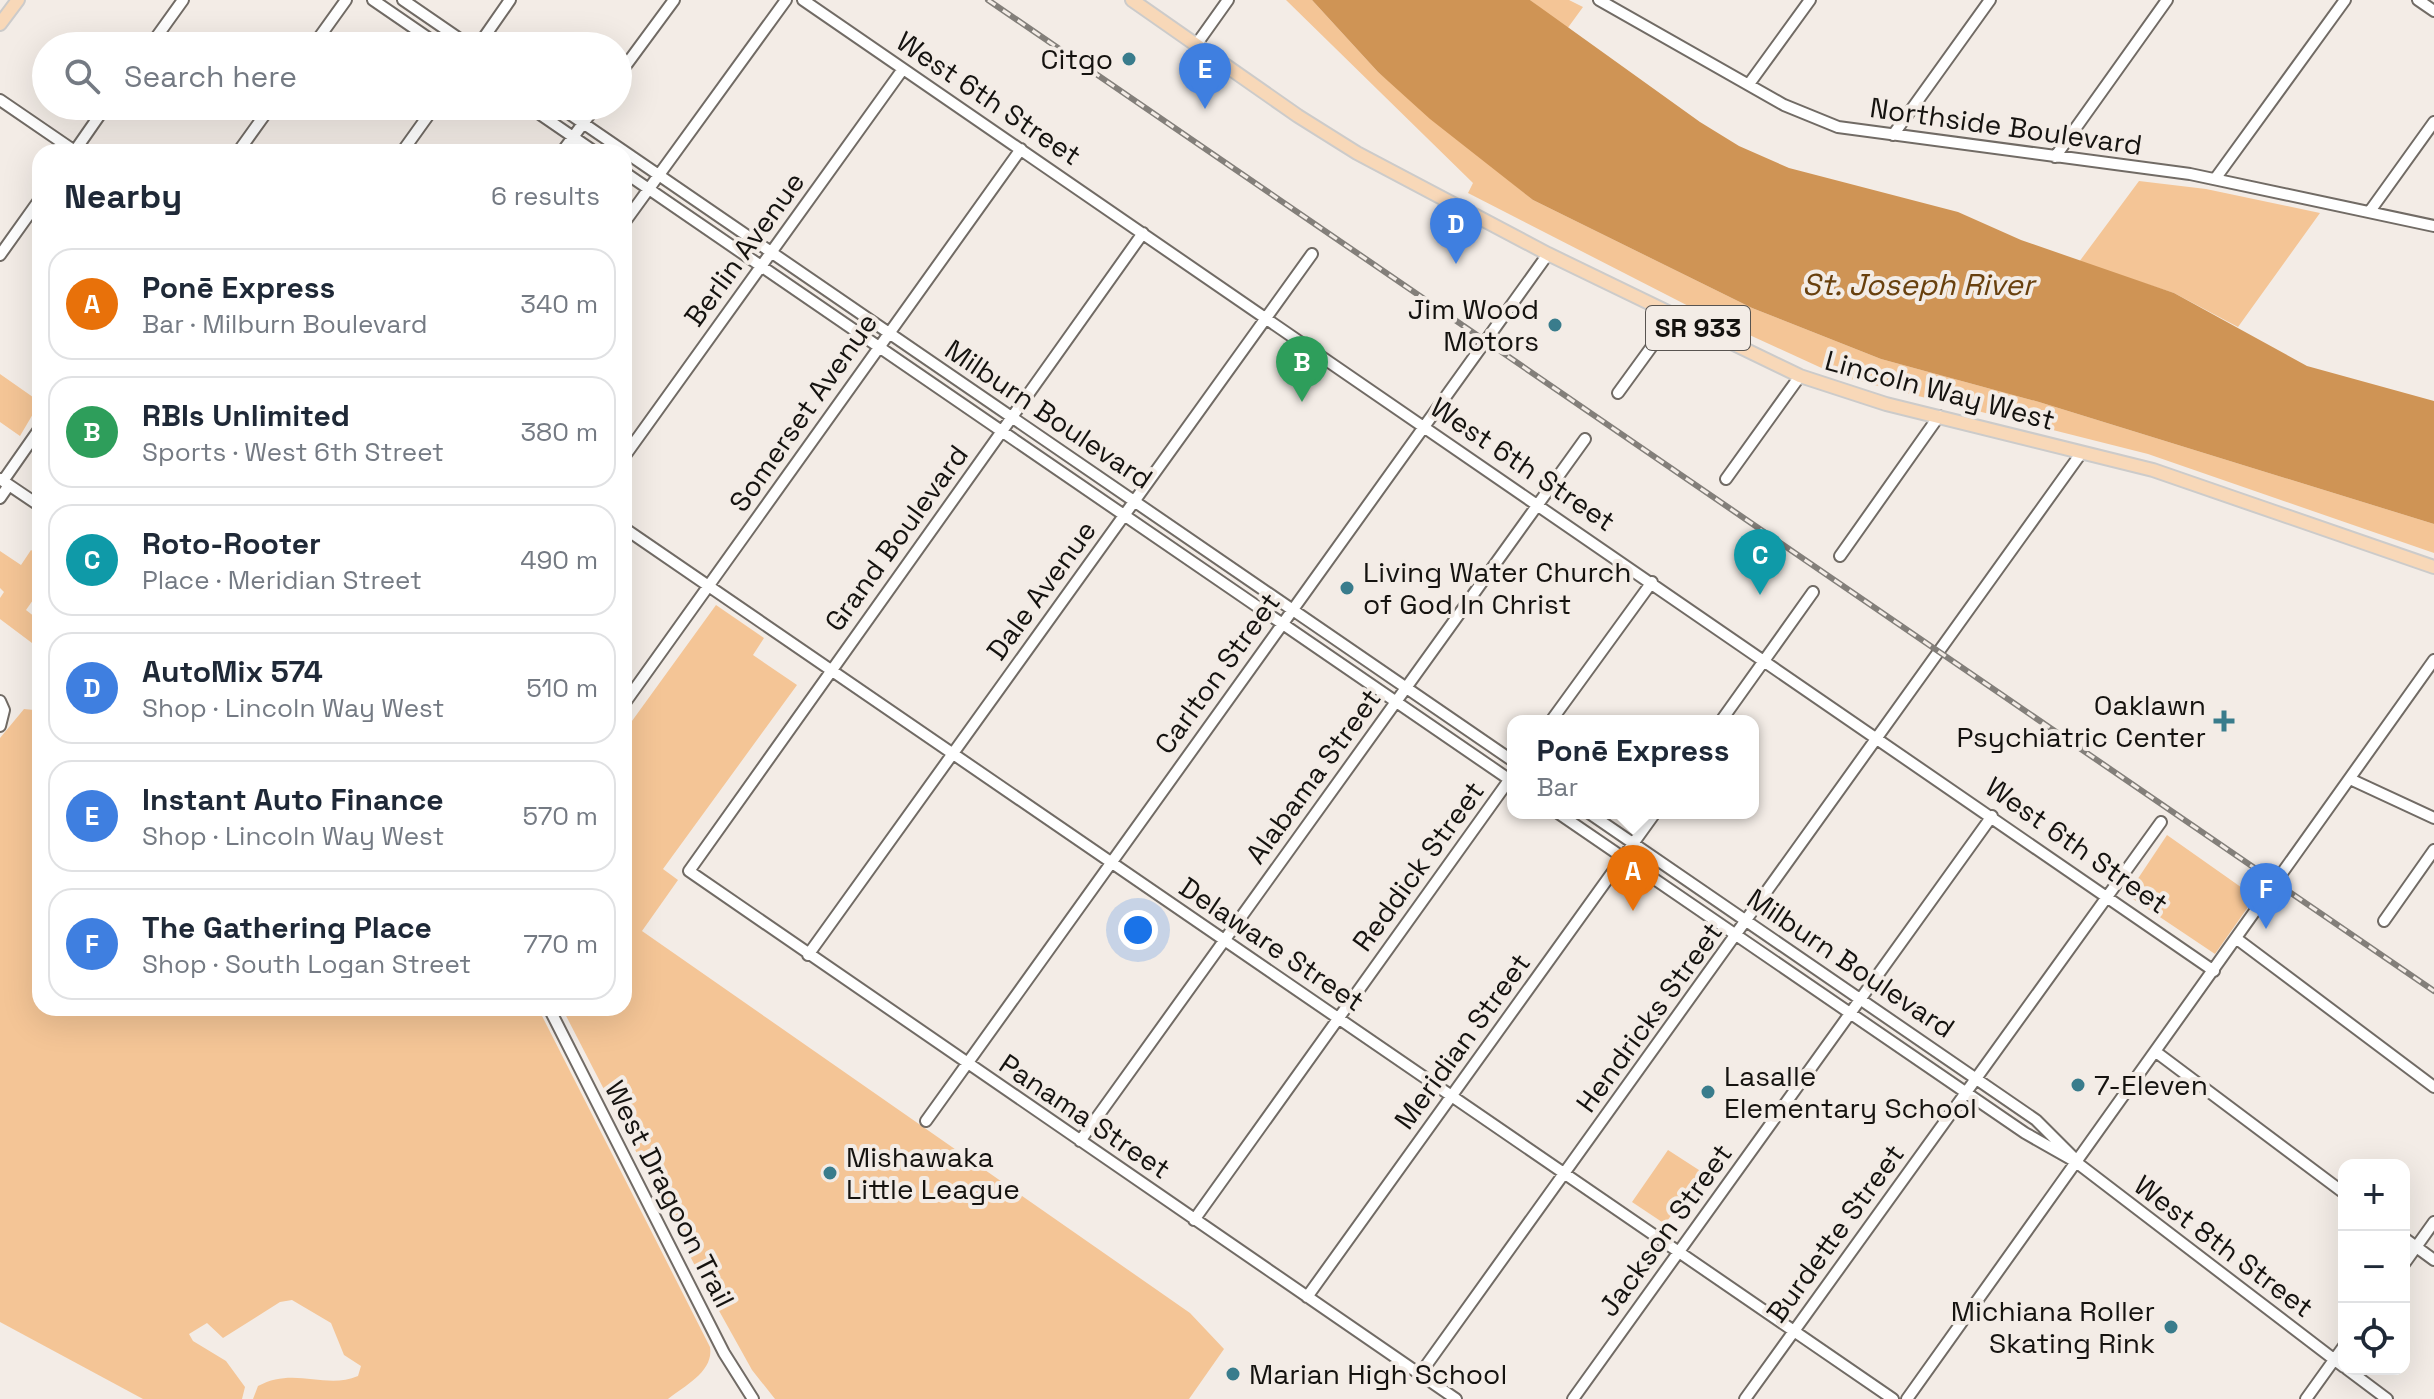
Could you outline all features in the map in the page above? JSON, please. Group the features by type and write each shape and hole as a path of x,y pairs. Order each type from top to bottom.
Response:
{"main road":[{"path":"0,24 18,0"},
{"name":"Lincoln Way West","path":"1132,0 1345,146 1548,254 1800,376 1850,395 2182,478 2434,567"}],"street":[{"path":"160,32 183,0"},
{"path":"323,32 346,0"},
{"path":"373,0 420,32"},
{"path":"403,0 450,32"},
{"path":"488,32 510,0"},
{"path":"632,57 674,0"},
{"path":"632,212 786,0"},
{"name":"West 6th Street","path":"803,0 2214,971"},
{"path":"1196,45 1228,0"},
{"name":"Northside Boulevard","path":"1599,0 1815,120 1893,135 2215,179 2434,226"},
{"path":"1749,84 1810,0"},
{"path":"1893,135 1990,0"},
{"path":"2055,157 2167,0"},
{"path":"2215,179 2345,0"},
{"path":"2418,0 2434,11"},
{"name":"Berlin Avenue","path":"632,446 903,69"},
{"path":"0,100 63,144"},
{"path":"80,144 97,120"},
{"path":"244,144 261,120"},
{"path":"408,144 425,120"},
{"path":"548,120 583,144"},
{"name":"Milburn Boulevard","path":"579,120 614,144"},
{"path":"568,144 585,120"},
{"path":"2370,211 2434,122"},
{"name":"Somerset Avenue","path":"632,693 1021,149"},
{"name":"Milburn Boulevard","path":"632,157 1507,757"},
{"name":"Milburn Boulevard","path":"632,177 1507,776"},
{"path":"0,255 32,210"},
{"name":"Grand Boulevard","path":"689,871 1143,233"},
{"name":"Dale Avenue","path":"808,955 1312,254"},
{"name":"Carlton Street","path":"926,1121 1548,254"},
{"path":"1618,393 1674,316"},
{"path":"1726,479 1800,376"},
{"path":"1840,556 1939,416"},
{"path":"0,498 2,481 32,439"},
{"name":"Alabama Street","path":"1080,1141 1585,439"},
{"name":"Hendricks Street","path":"1420,1374 2082,452"},
{"path":"2,481 32,501"},
{"name":"Delaware Street","path":"632,533 1893,1399"},
{"path":"1555,715 1652,582"},
{"path":"1725,715 1813,592"},
{"path":"1907,1399 2434,660"},
{"path":"0,701 4,710 0,726"},
{"path":"2350,779 2434,818"},
{"name":"Reddick Street","path":"1194,1220 1507,786"},
{"name":"Jackson Street","path":"1573,1399 1992,816"},
{"name":"Milburn Boulevard","path":"1567,819 1966,1093 2076,1162"},
{"name":"Milburn Boulevard","path":"1598,819 2051,1131 2076,1162"},
{"name":"Meridian Street","path":"1307,1297 1651,819"},
{"name":"Burdette Street","path":"1745,1399 2161,822"},
{"path":"2384,921 2434,850"},
{"name":"Panama Street","path":"689,871 1456,1399"},
{"path":"2237,939 2434,1087"},
{"name":"West Dragoon Trail","path":"553,1016 724,1353 753,1399"},
{"path":"2156,1052 2338,1188"},
{"name":"West 8th Street","path":"2076,1162 2338,1362"},
{"path":"2410,1256 2434,1222"},
{"path":"2410,1242 2434,1260"},
{"path":"2306,1399 2338,1369"},
{"name":"West 8th Street","path":"2355,1375 2387,1399"}],"shaded area":[{"path":"1286,0 1312,0 1378,72 1533,200 1752,308 1881,359 2039,402 2434,524 2434,553 2148,454 1839,376 1706,315 1468,193 1473,183"},
{"path":"1530,0 1569,0 1583,7 1567,29"},
{"path":"2139,181 2206,189 2320,213 2238,327 2174,293 2079,262"},
{"path":"0,374 32,396 32,416 20,436 0,422"},
{"path":"0,551 21,565 32,551 32,601 26,610 32,615 32,643 0,619 0,598 4,592 0,588"},
{"name":"Mishawaka Little League","path":"716,605 764,638 753,655 797,685 663,869 678,880 642,931 1190,1313 1224,1349 1189,1399 775,1399 752,1370 708,1291 566,1016 632,1016 632,721"},
{"path":"24,709 32,710 32,1016 542,1016 710,1347 708,1363 697,1377 668,1399 253,1399 258,1386 271,1380 297,1378 334,1381 358,1376 361,1366 344,1355 331,1323 292,1300 280,1302 223,1338 207,1323 189,1334 193,1341 226,1361 245,1387 242,1399 143,1399 0,1322 0,738"},
{"path":"2167,835 2255,897 2215,954 2127,895"},
{"path":"1668,1150 1702,1172 1665,1224 1632,1202"}],"water":[{"name":"St. Joseph River","path":"1312,0 1530,0 1700,122 1739,146 1789,168 1958,212 2021,240 2174,293 2307,366 2434,401 2434,524 2039,402 1881,359 1752,308 1533,200 1430,119 1378,72"}],"railway":[{"path":"988,0 2434,991"}],"place":[{"name":"Citgo","path":"1129,59"},
{"name":"Instant Auto Finance","path":"1205,109"},
{"name":"AutoMix 574","path":"1456,264"},
{"name":"Jim Wood Motors","path":"1555,325"},
{"name":"RBIs Unlimited","path":"1302,402"},
{"name":"Living Water Church of God In Christ","path":"1347,588"},
{"name":"Roto-Rooter","path":"1760,595"},
{"name":"Oaklawn Psychiatric Center","path":"2224,721"},
{"name":"Ponē Express","path":"1633,911"},
{"name":"The Gathering Place","path":"2266,929"},
{"name":"7-Eleven","path":"2078,1085"},
{"name":"Lasalle Elementary School","path":"1708,1092"},
{"name":"Mishawaka Little League","path":"830,1173"},
{"name":"Michiana Roller Skating Rink","path":"2171,1327"},
{"name":"Marian High School","path":"1233,1374"}]}
